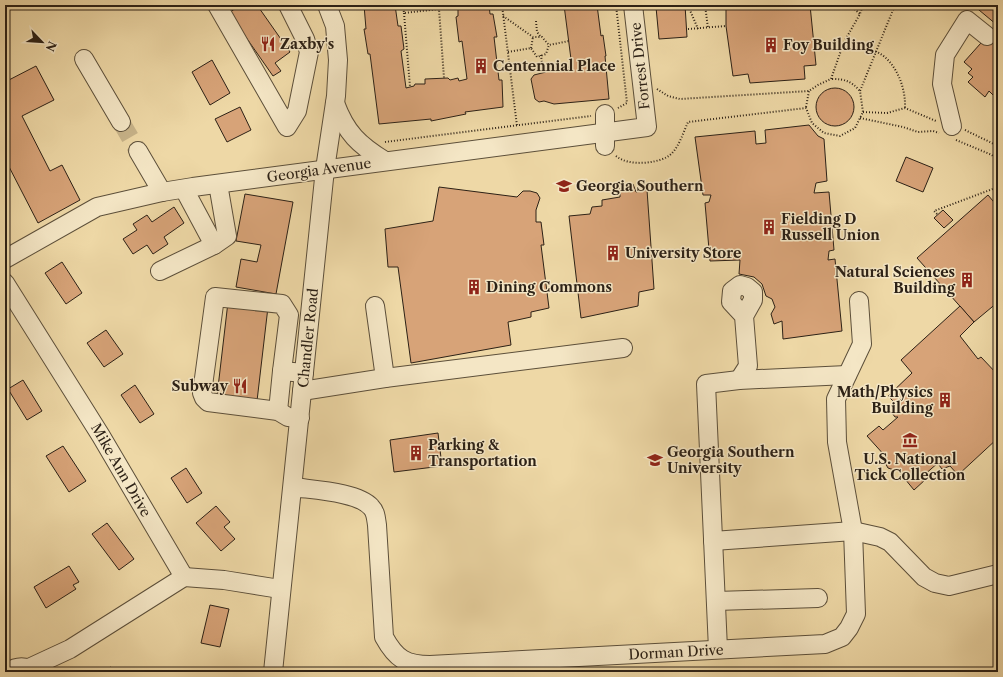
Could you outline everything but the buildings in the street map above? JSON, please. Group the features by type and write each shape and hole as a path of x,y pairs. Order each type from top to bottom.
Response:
{"street":[{"path":"217,5 287,127 297,111 309,52 305,39 288,5"},
{"name":"Chandler Road","path":"273,672 280,589 293,487 324,169 335,103 338,60 335,26 327,5"},
{"name":"Forrest Drive","path":"633,5 647,127"},
{"path":"948,133 942,84 945,55 966,20 987,36"},
{"path":"84,59 121,122"},
{"path":"335,103 342,122 349,133 369,151 386,161"},
{"path":"605,114 605,139"},
{"name":"Georgia Avenue","path":"5,259 97,206 162,192 386,161 605,139 647,127"},
{"path":"138,151 162,192"},
{"path":"160,271 214,245 227,236 218,184"},
{"path":"184,189 214,245"},
{"name":"Mike Ann Drive","path":"5,282 101,436 184,578"},
{"path":"278,411 288,315 282,304 215,297 202,393 204,398 208,402 278,411 288,417 300,418"},
{"name":"Dorman Drive","path":"293,487 348,496 362,501 371,507 375,514 378,533 384,637 397,656 412,665 825,644 842,637 849,628 856,614 853,531 837,435 836,399 862,344 859,301"},
{"path":"374,306 385,378"},
{"path":"739,380 748,366 744,316"},
{"path":"302,391 385,378 623,348"},
{"path":"282,371 304,373"},
{"path":"718,649 706,384 739,380 847,376"},
{"path":"713,541 853,531 880,537 890,542 924,577 935,583 949,586 998,574"},
{"path":"19,669 70,649 184,578 224,580 280,589"},
{"path":"716,601 818,598"},
{"path":"54,672 70,649"}],"path":[{"path":"402,5 404,13 410,87"},
{"path":"438,5 444,78"},
{"path":"502,5 517,126"},
{"path":"378,143 605,114 627,103 616,5"},
{"path":"706,5 708,28"},
{"path":"850,5 860,14"},
{"path":"831,79 844,42 863,6 868,5"},
{"path":"809,91 806,108 812,123 824,133 840,136 855,128 863,112 860,91 895,5"},
{"path":"404,13 458,8"},
{"path":"687,8 689,8 698,28"},
{"path":"503,16 533,36 542,38"},
{"path":"536,21 537,32 549,45"},
{"path":"688,29 726,26"},
{"path":"533,36 531,48 537,56 546,54 549,45"},
{"path":"549,45 569,41"},
{"path":"844,42 864,50 876,52 885,58 896,72 905,96 905,108"},
{"path":"508,52 531,48"},
{"path":"541,55 543,72"},
{"path":"656,88 668,96 680,100 809,91 818,84 831,79 845,79 853,83 860,91"},
{"path":"668,156 680,142 688,122 806,108"},
{"path":"863,112 887,113 905,108 998,160"},
{"path":"860,118 903,127 918,132 933,131 948,133 969,131 998,146"},
{"path":"937,214 934,211 998,187"}],"tunnel":[{"path":"121,122 138,151"}],"place":[{"name":"Zaxby's","path":"268,44"},
{"name":"Foy Building","path":"771,45"},
{"name":"Centennial Place","path":"481,66"},
{"name":"Georgia Southern","path":"564,186"},
{"name":"Fielding D Russell Union","path":"769,227"},
{"name":"University Store","path":"613,253"},
{"name":"Natural Sciences Building","path":"967,280"},
{"name":"Dining Commons","path":"474,287"},
{"name":"Subway","path":"240,386"},
{"name":"Math/Physics Building","path":"945,400"},
{"name":"U.S. National Tick Collection","path":"910,440"},
{"name":"Parking & Transportation","path":"416,453"},
{"name":"Georgia Southern University","path":"655,460"}]}
